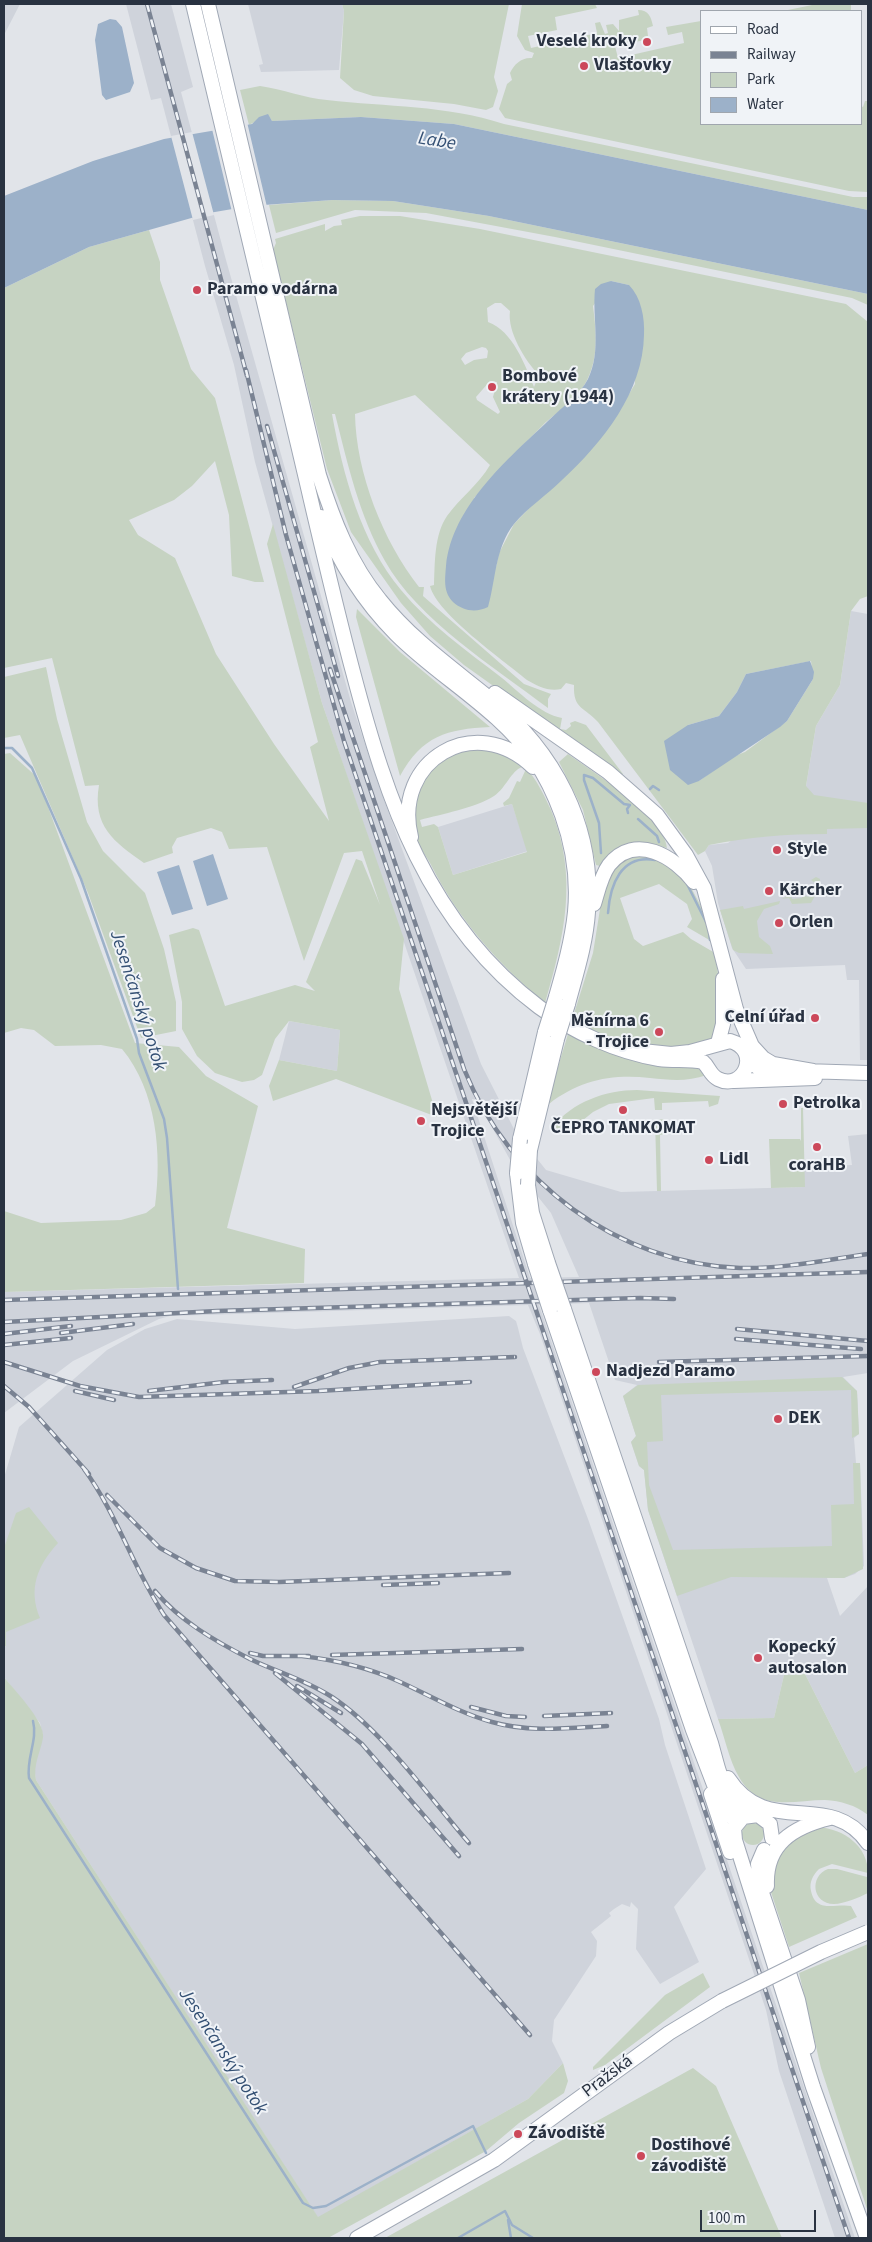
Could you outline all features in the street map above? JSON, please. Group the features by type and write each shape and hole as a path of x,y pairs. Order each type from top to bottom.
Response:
{"main road":[{"path":"193,4 343,636 373,746 403,830 428,876 469,938 519,990 565,1024 587,1036 657,1059 700,1061 708,1067 716,1078 731,1081 814,1078 833,1074"},
{"path":"208,4 320,475 335,522 354,561 378,599 405,628 519,724 540,748 562,784 579,824 587,861 589,893 586,931"},
{"path":"299,450 321,519 343,564 360,592 380,618 411,649 486,709 520,742 546,778 563,818 574,862 576,900 562,1000"},
{"path":"455,671 499,695 608,772 647,804 669,831 699,877 724,961 735,1022 747,1055 744,1073 731,1081"},
{"path":"428,876 418,856 410,830 409,800 420,773 432,760 447,750 464,744 480,742 496,744 513,751 528,762 542,777 563,818"},
{"path":"669,831 671,858"},
{"path":"716,930 701,892 686,872 671,858 658,852 638,850 621,855 612,862 600,882 586,931 551,1035 520,1139 518,1173 523,1223 542,1264 693,1730 726,1840 769,1948"},
{"path":"708,1067 708,1056 717,1044 723,1024 724,961"},
{"path":"730,989 746,1035 759,1055 777,1066 833,1074 868,1074"},
{"path":"542,1264 528,1185 530,1150 551,1035"},
{"path":"623,1049 671,1054 690,1052 717,1044 734,1042 740,1046 755,1066 765,1070 813,1071"},
{"path":"557,1310 726,1790 739,1807 768,1821 780,1821 808,1815 832,1818"},
{"path":"693,1730 716,1790 734,1818 736,1825"},
{"path":"711,1743 729,1780 739,1792 755,1804 781,1813 810,1812 832,1818 853,1827 868,1843"},
{"path":"754,1814 743,1817 736,1825 734,1832 736,1843 813,2087 867,2238"},
{"path":"828,2125 798,2000 758,1879 759,1860 772,1838 793,1825 832,1818"},
{"path":"772,1924 766,1880 774,1852 781,1842 794,1831 832,1818"},
{"path":"768,1821 772,1829 772,1838"},
{"path":"736,1843 742,1850 751,1853 764,1850"},
{"name":"Pražská","path":"356,2238 494,2160 669,2033 722,2000 821,1952 868,1932"}],"shaded area":[{"path":"4,4 20,4 4,35"},
{"path":"126,4 171,4 193,87 181,92 226,260 351,702 380,789 481,1064 515,1131 546,1170 621,1192 804,1187 804,1161 832,1160 832,1166 852,1165 848,1136 868,1134 868,1373 843,1377 857,1391 859,1434 854,1438 856,1463 860,1463 864,1566 855,1574 844,1578 827,1578 840,1616 868,1586 868,1765 855,1773 805,1674 784,1675 774,1718 718,1719 648,1510 644,1470 639,1466 631,1442 636,1436 623,1396 637,1385 615,1380 589,1303 539,1305 855,2238 835,2238 779,2071 766,2010 540,1334 528,1305 170,1316 159,1319 73,1361 4,1413 4,1292 519,1278 322,703 255,462 234,365 205,266 161,98 151,100","holes":["472,1099 477,1100 514,1167 551,1213 579,1277 530,1278"]},
{"path":"248,4 342,4 344,11 339,70 261,72 259,65 263,64"},
{"path":"851,611 868,614 868,1060 860,1060 859,980 847,980 845,965 746,969 732,948 718,903 712,866 705,851 709,845 728,843 806,786 816,726 840,685"},
{"path":"512,804 528,851 453,875 438,827"},
{"path":"289,1021 340,1030 337,1071 279,1060"},
{"path":"509,1316 516,1321 523,1348 588,1519 659,1719 665,1745 706,1869 674,1907 699,1962 660,1984 636,1949 638,1909 631,1902 630,1907 622,1904 614,1909 609,1913 611,1916 591,1932 597,1941 596,1956 554,2020 552,2041 563,2063 528,2099 318,2218 36,1780 34,1767 43,1736 40,1723 4,1677 4,1478 19,1427 107,1350 145,1329 177,1319 295,1329"}],"green space":[{"path":"342,4 509,4 494,77 498,91 493,107 486,110 454,104 373,96 354,90 340,78 344,11"},
{"path":"522,4 595,4 597,8 555,17 557,30 528,36 531,48 567,40 568,42 575,41 575,38 597,33 595,23 600,22 605,34 608,33 606,25 613,24 619,31 619,20 639,15 638,10 645,11 650,17 653,26 647,28 648,36 644,37 645,40 615,46 618,58 684,43 682,32 668,35 666,27 700,21 700,125 862,125 862,106 865,101 868,101 868,192 849,191 505,118 499,109 507,84 512,80 510,73 519,62 532,58 534,53 525,50 517,36"},
{"path":"817,4 851,4 851,10 788,10"},
{"path":"260,86 318,99 460,113 504,124 853,197 868,197 868,210 454,124 361,117 272,121 268,115 249,125 240,90"},
{"path":"332,200 393,201 489,216 868,294 868,305 852,298 555,237 426,213 355,210 276,233 269,205"},
{"path":"360,216 400,216 480,229 846,304 868,322 868,596 860,599 851,611 840,685 816,726 806,786 814,795 868,803 868,828 827,829 827,834 768,836 724,842 709,845 705,851 698,855 598,722 578,704 574,693 574,685 566,683 561,689 552,690 527,680 457,623 435,597 430,586 434,585 437,540 443,524 452,509 490,465 415,395 355,414 360,459 366,483 383,528 406,569 419,587 424,587 423,596 524,684 551,694 548,699 548,708 459,641 417,603 399,582 385,561 368,526 355,489 335,414 332,414 348,484 364,529 375,551 401,590 424,614 449,637 530,701 546,712 562,718 560,729 566,730 571,726 570,723 575,721 586,725 623,774 621,777 464,665 430,636 401,603 351,532 327,469 273,250 276,243 275,239 325,224 325,231 334,226 342,225 341,220","holes":["611,281 629,285 635,384 614,419 514,524 499,553 496,567 474,498 534,434 580,391 588,378 594,360 596,333 593,306","495,303 501,303 510,311 511,327 518,345 528,362 539,375 534,387 522,359 511,341 497,326 488,322 487,308","482,347 488,351 487,358 474,360 465,365 461,359 466,353","490,381 497,382 493,397 500,412 498,414 477,400 476,397","811,661 813,679 787,721 745,752 732,757 699,781 688,725 719,716 737,692 746,674"]},
{"path":"149,230 160,262 160,280 191,369 215,398 264,582 255,582 232,576 229,515 215,461 192,486 174,500 129,520 138,535 175,558 216,654 274,744 329,821 310,747 318,742 267,544 273,524 322,703 404,939 399,989 437,1117 336,1079 273,1101 269,1086 279,1060 337,1071 340,1030 289,1021 275,1039 262,1075 254,1080 242,1082 215,1073 197,1056 182,1029 182,1002 169,935 193,928 199,930 225,1006 295,985 315,991 306,982 356,859 362,861 380,905 362,851 344,853 304,961 267,847 229,849 222,832 211,828 177,838 172,847 173,853 144,863 123,848 108,832 102,822 99,812 99,785 85,786 52,658 4,668 4,288 89,247"},
{"path":"357,609 400,652 490,727 461,730 437,737 417,752 408,762 400,776 356,617"},
{"path":"46,667 57,719 87,822 103,851 145,893 164,949 176,1002 176,1031 141,1038 88,893 20,735 4,738 4,677"},
{"path":"489,748 514,759 526,768 546,799 560,835 565,859 566,907 558,954 545,1003 495,956 466,921 441,883 416,837 414,819 415,799 422,781 429,771 435,764 451,754","holes":["522,767 526,769 520,782 517,781 509,798 503,803 504,806 512,804 527,852 453,875 438,827 434,824 422,827 420,820 478,804 498,793 518,769"]},
{"path":"10,753 37,777 135,1043 179,1047 206,1076 258,1106 227,1228 305,1249 304,1283 4,1292 4,1211 41,1223 121,1220 146,1213 155,1206 158,1165 157,1145 150,1103 134,1066 122,1049 101,1045 55,1046 34,1030 21,1028 4,1033 4,754"},
{"path":"568,754 610,783 641,809 663,836 667,848 657,845 614,853 600,866 596,865 583,810 559,762"},
{"path":"637,854 655,856 687,880 704,912 711,941 687,927 692,919 687,904 659,884 620,898 634,939 643,946 683,932 715,953 720,987 715,1040 685,1049 667,1049 639,1045 611,1037 572,1020 593,953 604,884 619,862"},
{"path":"816,877 820,879 819,889 811,903 792,904 789,898 781,899 791,895 792,899 802,898 801,894 808,897 816,884 811,880"},
{"path":"780,901 779,904 764,909 757,921 759,937 770,946 773,954 739,953 733,950 720,910 743,906 744,909"},
{"path":"568,1034 584,1041 696,1064 707,1075 678,1080 622,1077 596,1080 572,1089 549,1104 547,1103"},
{"path":"637,1090 720,1096 718,1104 709,1107 708,1101 662,1103 662,1110 655,1110 654,1098 609,1104 593,1112 572,1129 565,1131 553,1127 570,1111 590,1099 613,1092"},
{"path":"801,1108 803,1108 805,1187 771,1188 769,1139 800,1139 801,1141"},
{"path":"665,1119 665,1134 660,1135 661,1191 657,1191 655,1120"},
{"path":"842,1377 857,1391 859,1434 852,1438 851,1390 661,1395 663,1441 647,1442 649,1485 673,1550 832,1546 831,1505 854,1504 853,1463 860,1463 863,1569 844,1578 731,1577 677,1596 648,1510 644,1470 639,1466 631,1442 636,1436 623,1396 638,1385"},
{"path":"29,1507 58,1543 45,1560 37,1578 35,1597 40,1618 6,1632 6,1646 4,1646 4,1548 16,1513"},
{"path":"805,1674 855,1773 868,1765 868,1815 853,1806 837,1801 778,1802 767,1800 756,1796 739,1777 718,1719 774,1718 784,1675"},
{"path":"4,1677 35,1715 43,1731 35,1769 36,1780 318,2217 528,2099 563,2063 568,2081 564,2093 519,2123 486,2151 328,2238 4,2238"},
{"path":"753,1823 761,1826 764,1834 761,1842 753,1845 745,1842 742,1834 745,1826"},
{"path":"818,1827 837,1831 853,1841 864,1855 868,1873 832,1864 819,1869 811,1882 811,1891 817,1903 827,1906 851,1906 857,1917 789,1947 769,1886 770,1873 788,1838"},
{"path":"828,1869 837,1869 867,1877 868,1893 838,1904 827,1903 821,1900 817,1895 816,1883 818,1877"},
{"path":"868,1944 868,2212 821,2068 799,1973"},
{"path":"703,1973 710,1987 605,2065 593,2070 593,2067 665,1995"},
{"name":"Dostihové závodiště","path":"693,2068 716,2086 782,2238 385,2238"}],"water":[{"path":"110,19 116,20 122,27 134,83 130,92 106,100 102,95 95,40 98,24"},
{"name":"Labe","path":"268,114 272,121 361,117 454,124 868,210 868,294 489,216 393,201 332,200 250,206 209,213 89,247 4,288 4,196 93,161 164,139 252,124 259,117"},
{"path":"611,281 629,285 637,295 643,315 642,356 637,376 628,396 618,415 592,449 556,486 519,518 508,533 500,553 488,607 470,610 461,607 450,598 446,590 445,580 450,544 459,523 484,485 585,385 595,357 595,289 601,284"},
{"path":"810,661 814,672 813,679 787,721 780,727 699,781 688,785 670,770 664,741 688,725 719,716 737,692 746,674"},
{"path":"213,854 228,899 207,906 193,861"},
{"path":"179,865 193,909 172,915 157,872"}],"pier":[{"path":"247,122 267,207 232,212 212,129"},
{"path":"192,132 214,215 193,220 171,136"}],"waterway":[{"name":"Jesenčanský potok","path":"4,748 12,748 32,768 81,879 137,1039 139,1053 164,1119 178,1289"},
{"path":"601,853 599,823 584,775 593,778 624,804 630,805 627,809 628,813"},
{"path":"650,789 653,786 659,790"},
{"path":"638,819 657,836 659,842"},
{"path":"608,913 611,892 620,874 634,862 643,859 655,860 655,858"},
{"path":"687,884 706,922"},
{"path":"709,932 710,940"},
{"name":"Jesenčanský potok","path":"33,1721 34,1735 29,1763 29,1778 303,2203 313,2208 326,2206 473,2126 486,2153"},
{"path":"458,2238 505,2211 512,2225 533,2238"},
{"path":"508,2220 511,2238"}],"railway":[{"path":"147,4 247,376"},
{"path":"246,370 286,535 344,741 849,2238"},
{"path":"267,426 338,676"},
{"path":"330,669 464,1069 484,1110 509,1147 539,1181 573,1209 611,1233 651,1251 695,1263 756,1268 804,1264 868,1254"},
{"path":"4,1300 868,1272"},
{"path":"4,1322 217,1311 640,1298 674,1299"},
{"path":"61,1333 133,1324"},
{"path":"4,1334 71,1326"},
{"path":"737,1329 868,1341"},
{"path":"4,1345 71,1338"},
{"path":"736,1339 861,1349"},
{"path":"659,1362 868,1356"},
{"path":"294,1387 349,1368 380,1362 515,1357"},
{"path":"4,1362 80,1386 139,1397 318,1391 470,1382"},
{"path":"149,1391 224,1382 272,1380"},
{"path":"4,1386 29,1407 89,1474"},
{"path":"75,1391 114,1400"},
{"path":"84,1469 106,1504 143,1579 164,1615 530,2035"},
{"path":"107,1495 160,1548 196,1568 235,1581 279,1582 509,1573"},
{"path":"383,1585 438,1583"},
{"path":"155,1591 175,1612 224,1645 250,1659 322,1691 351,1711 369,1727 404,1765 469,1843"},
{"path":"332,1655 522,1649"},
{"path":"250,1653 263,1656 309,1656"},
{"path":"302,1656 339,1662 375,1672 468,1714 492,1722 535,1729 607,1726"},
{"path":"275,1673 362,1744 459,1856"},
{"path":"297,1686 341,1713"},
{"path":"471,1707 506,1716 525,1717"},
{"path":"544,1716 611,1713"}],"place":[{"name":"Veselé kroky","path":"647,42"},
{"name":"Vlašťovky","path":"584,66"},
{"name":"Paramo vodárna","path":"197,290"},
{"name":"Bombové krátery (1944)","path":"492,387"},
{"name":"Style","path":"777,850"},
{"name":"Kärcher","path":"769,891"},
{"name":"Orlen","path":"779,923"},
{"name":"Celní úřad","path":"815,1018"},
{"name":"Měnírna 6 - Trojice","path":"659,1032"},
{"name":"Petrolka","path":"783,1104"},
{"name":"ČEPRO TANKOMAT","path":"623,1110"},
{"name":"Nejsvětější Trojice","path":"421,1121"},
{"name":"coraHB","path":"817,1147"},
{"name":"Lidl","path":"709,1160"},
{"name":"Nadjezd Paramo","path":"596,1372"},
{"name":"DEK","path":"778,1419"},
{"name":"Kopecký autosalon","path":"758,1658"},
{"name":"Závodiště","path":"518,2134"},
{"name":"Dostihové závodiště","path":"641,2156"}]}
